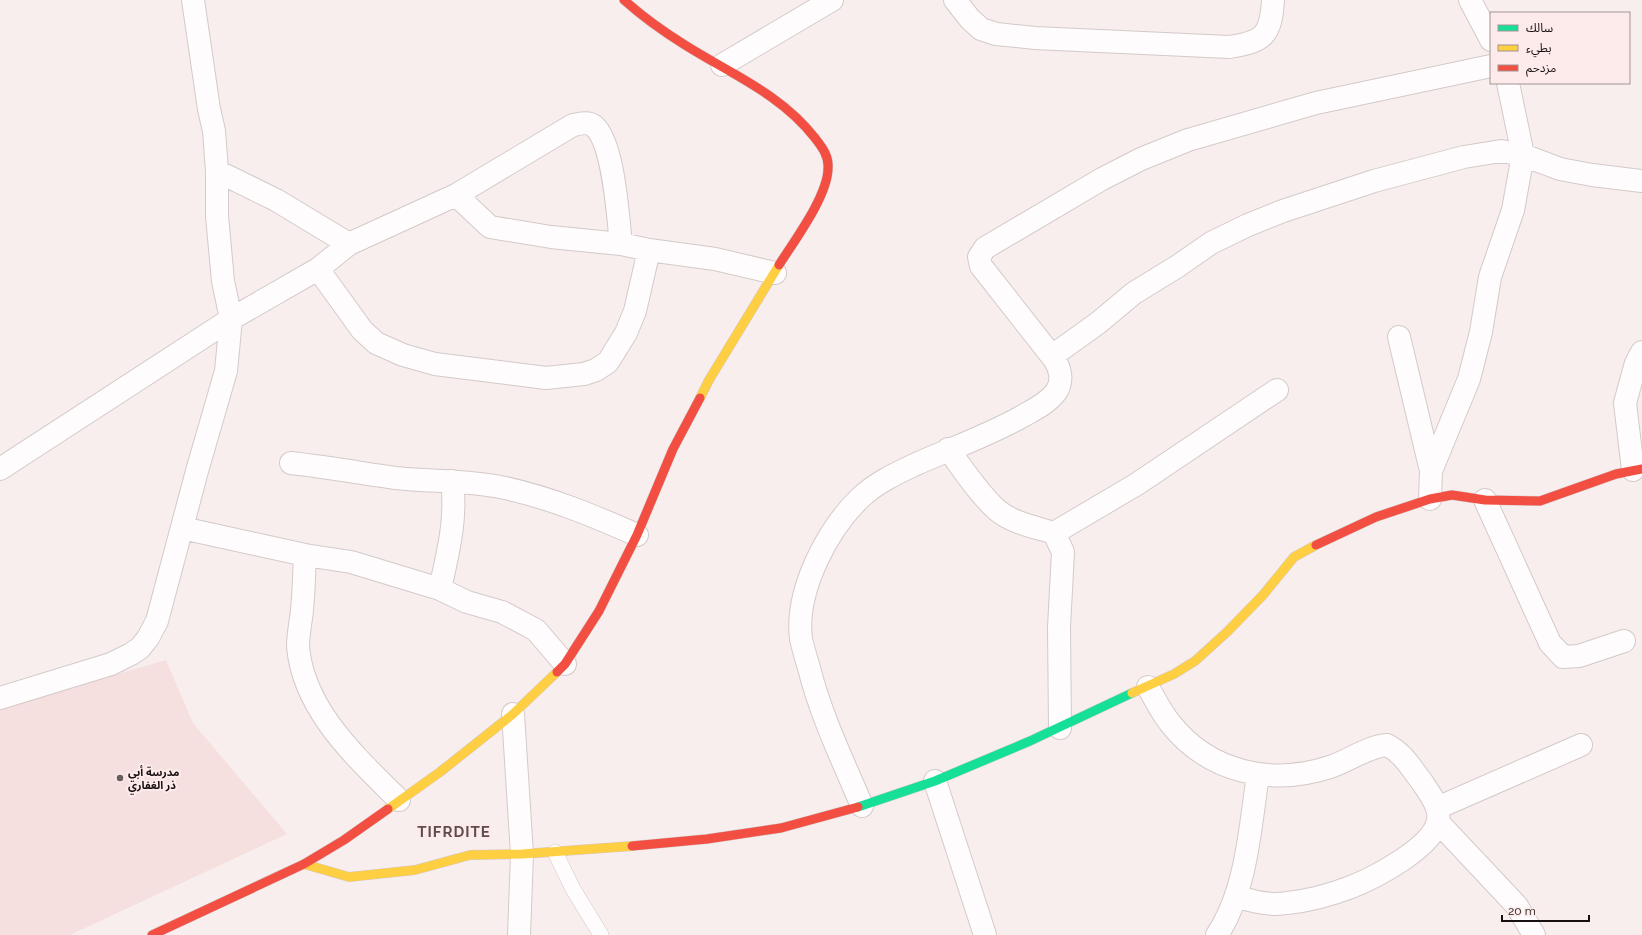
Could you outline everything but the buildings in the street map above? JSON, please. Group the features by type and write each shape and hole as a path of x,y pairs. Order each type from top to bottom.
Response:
{"street":[{"path":"0,698 111,664 140,648 148,638 157,621 197,470 226,371 232,319 223,274 217,216 217,171 214,130 208,109 193,0"},
{"path":"152,935 304,864 344,840 440,772 513,714 565,664 599,611 637,535 673,449 708,380 775,273 823,189 828,170 828,162 825,153 812,133 797,116 722,65 658,28 624,0"},
{"path":"722,65 832,0"},
{"path":"955,0 970,19 981,29 996,34 1035,38 1229,47 1252,43 1259,40 1266,33 1271,19 1273,0"},
{"path":"1470,0 1490,38"},
{"path":"862,806 814,689 801,638 802,613 808,585 821,551 838,522 861,497 883,480 948,449 980,437 1014,421 1040,406 1052,397 1059,387 1061,380 1059,368 1052,356 981,266 980,257 985,248 1102,179 1141,159 1188,140 1316,103 1490,66"},
{"path":"1431,471 1469,379 1480,332 1490,277 1513,210 1523,155 1508,84"},
{"path":"0,469 232,319 318,269 349,244 456,195 573,125 584,123 589,124 593,126 600,136 612,166 621,244"},
{"path":"1052,356 1098,323 1134,293 1178,266 1211,242 1248,224 1374,181 1464,157 1500,151 1523,155 1560,169 1592,175 1642,181"},
{"path":"217,171 276,200 349,244"},
{"path":"456,195 490,227 551,237 621,244 649,250 715,259 775,273"},
{"path":"318,269 362,330 376,343 403,356 436,364 546,378 584,374 596,370 608,362 626,333 635,311 649,250"},
{"path":"1399,337 1431,471 1430,499"},
{"path":"304,864 349,877 415,870 470,855 555,852 707,839 781,828 862,806 935,782 1060,728 1148,687 1195,661 1214,645 1263,595 1294,557 1326,540 1376,517 1430,499 1452,495 1486,500 1540,501 1616,474 1637,470 1625,403 1636,363 1642,352"},
{"path":"1054,533 1137,484 1277,390"},
{"path":"948,449 980,492 998,510 1017,521 1054,533 1063,552 1059,627 1060,728"},
{"path":"291,463 339,468 397,478 452,481 504,488 546,499 594,516 637,535"},
{"path":"440,589 450,544 453,522 455,501 452,481"},
{"path":"1486,500 1550,643 1563,657 1579,656 1624,641"},
{"path":"182,528 305,555 351,562 440,589 467,602 502,612 536,630 565,664"},
{"path":"305,555 298,644 301,665 308,687 324,715 353,753 399,800"},
{"path":"1148,687 1170,723 1187,742 1221,764 1237,770 1258,775 1305,773 1330,767 1374,748 1387,745 1397,751 1429,793 1438,815 1517,906 1534,935"},
{"path":"513,714 522,854 519,935"},
{"path":"1236,896 1251,902 1286,904 1350,887 1384,872 1416,849 1427,840 1438,815 1581,745"},
{"path":"1217,935 1225,924 1236,896 1248,839 1258,775"},
{"path":"935,782 985,935"}],"lane":[{"path":"555,852 573,889 601,935"}],"shaded area":[{"name":"مدرسة أبي ذر الغفاري","path":"166,660 193,723 287,834 70,935 0,935 0,708"}],"traffic: fast":[{"path":"858,807 935,781 1030,741 1132,693"}],"traffic: slow":[{"path":"700,398 709,380 779,265"},
{"path":"1132,693 1174,674 1195,661 1227,632 1263,595 1294,557 1316,545"},
{"path":"388,809 440,772 513,714 557,672"},
{"path":"304,864 349,877 415,870 470,855 522,854 632,846"}],"traffic: jam":[{"path":"624,0 669,35 771,97 802,123 822,148 828,164 827,179 809,218 779,265"},
{"path":"557,672 565,664 599,611 637,535 673,449 700,398"},
{"path":"1316,545 1376,517 1430,499 1452,495 1485,500 1540,501 1616,474 1642,469"},
{"path":"632,846 707,839 781,828 858,807"},
{"path":"152,935 304,864 344,840 388,809"}],"place":[{"name":"مدرسة أبي ذر الغفاري","path":"120,778"}],"district":[{"name":"TIFRDITE","path":"454,832"}]}
